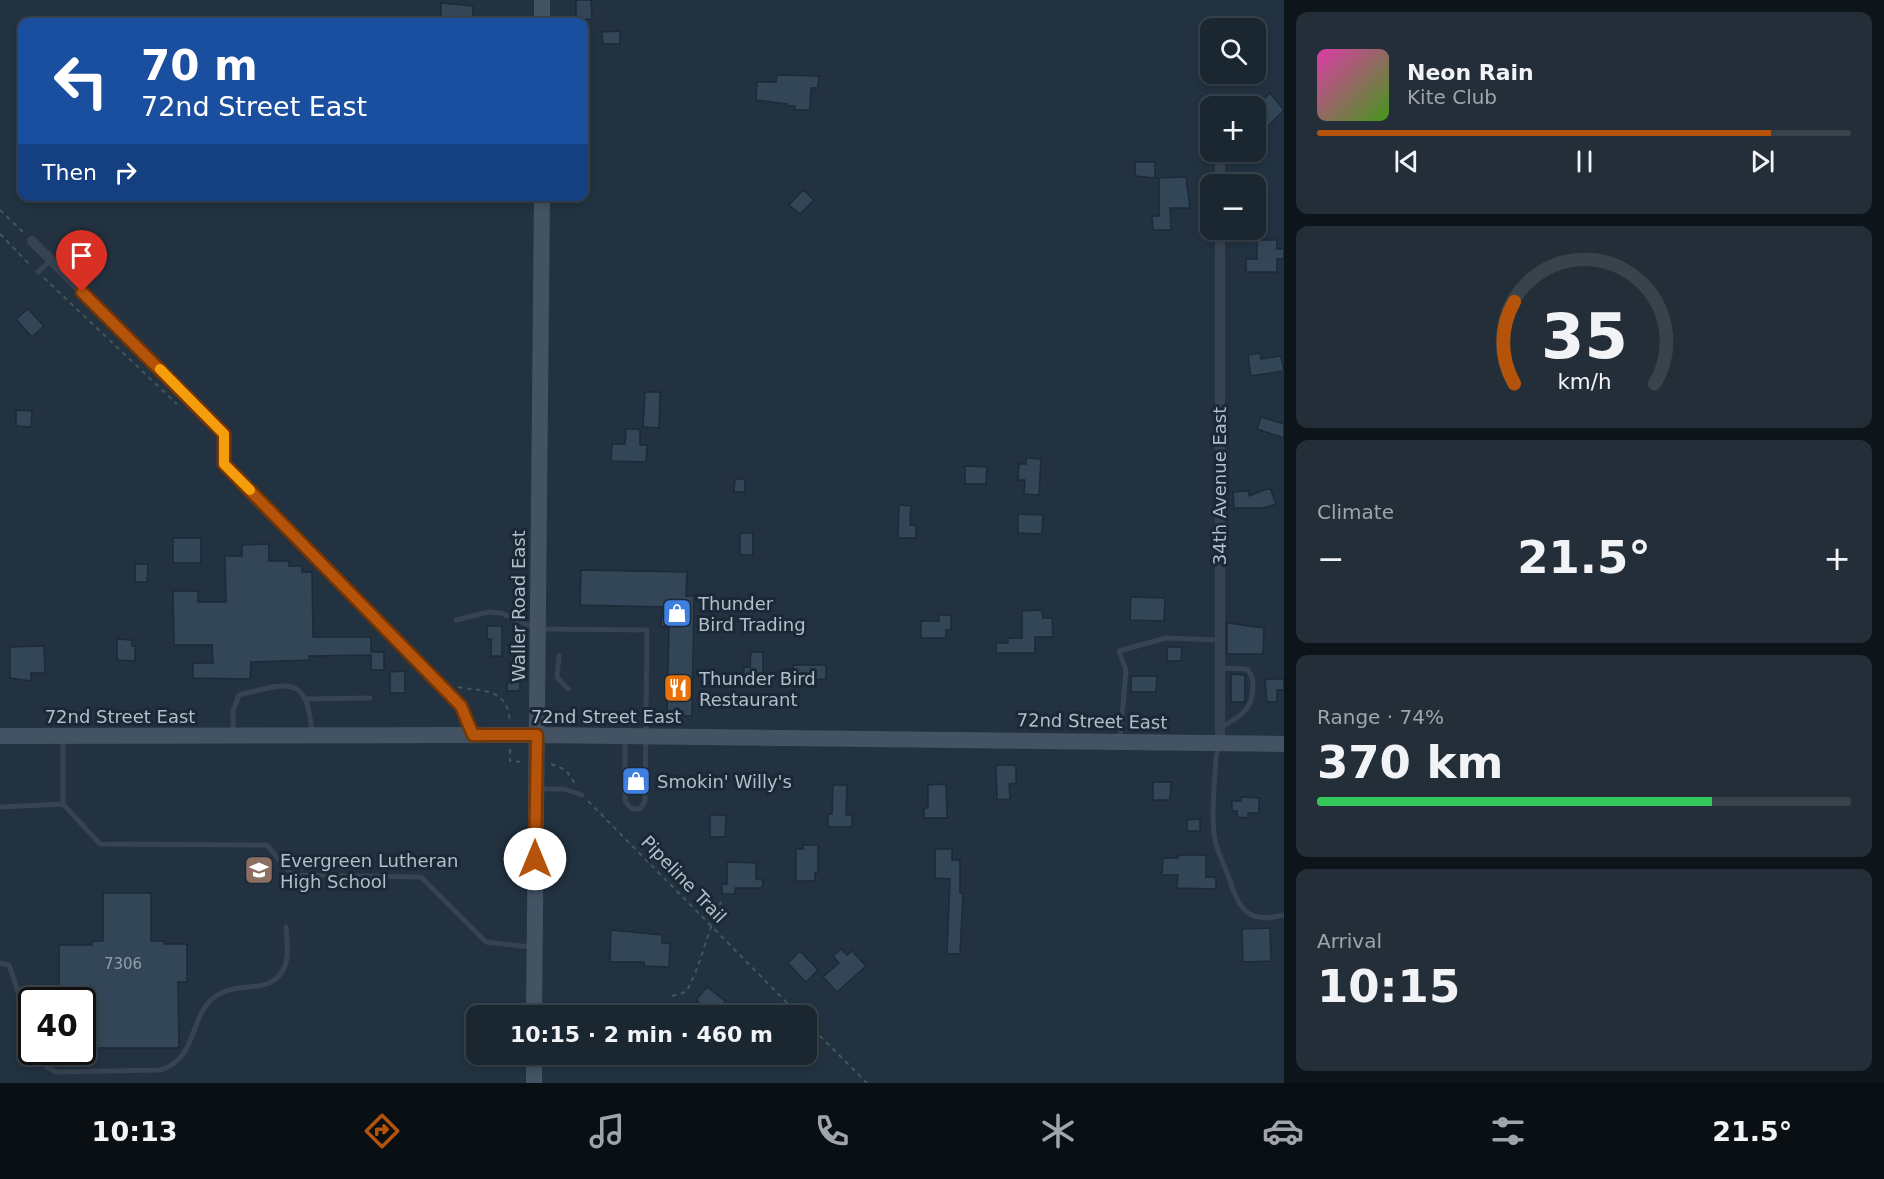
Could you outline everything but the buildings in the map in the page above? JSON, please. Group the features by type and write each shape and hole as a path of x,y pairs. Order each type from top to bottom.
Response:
{"main road":[{"path":"542,0 542,18"},
{"name":"Waller Road East","path":"534,1005 542,201"},
{"name":"72nd Street East","path":"0,736 537,735 1119,740 1220,735 1284,744"},
{"path":"534,1065 534,1083"}],"street":[{"name":"34th Avenue East","path":"1220,240 1218,668 1220,735"},
{"path":"32,242 224,434 224,464 461,706 473,735"}],"lane":[{"path":"38,272 51,260"},
{"path":"456,620 489,612 501,613 537,629 647,630 645,801 641,808 636,810 625,801 625,736"},
{"path":"1119,740 1126,670 1119,651 1166,638 1218,640"},
{"path":"559,656 557,677 568,688"},
{"path":"1218,668 1247,669 1253,681 1250,707 1220,735 1216,756 1215,842 1233,893 1242,909 1254,917 1268,919 1284,915"},
{"path":"233,736 233,711 239,695 275,686 295,687 306,699 310,708 312,736"},
{"path":"306,699 370,698"},
{"path":"63,735 63,804 100,844 267,845 292,875 421,877 486,942 534,948"},
{"path":"536,789 564,789 582,795"},
{"path":"0,807 63,804"},
{"path":"46,1065 56,1072 160,1070 175,1066 184,1054 208,1002 233,987 265,986 280,975 288,956 286,927"},
{"path":"0,963 9,965 18,992"}],"path":[{"path":"0,210 32,242"},
{"path":"509,753 510,761 520,762"},
{"name":"Pipeline Trail","path":"550,764 561,766 566,770 582,795 789,1005"},
{"path":"672,996 686,992 695,976 710,926 721,902"},
{"path":"817,1033 867,1083"}],"slow traffic":[{"path":"160,369 224,434 224,464 250,490"}],"place":[{"name":"Thunder Bird Trading","path":"677,613"},
{"name":"Thunder Bird Restaurant","path":"678,688"},
{"name":"Smokin' Willy's","path":"636,781"},
{"name":"Evergreen Lutheran High School","path":"259,870"}],"route":[{"path":"82,292 224,434 224,464 461,706 473,735 537,735 535,859"}]}
